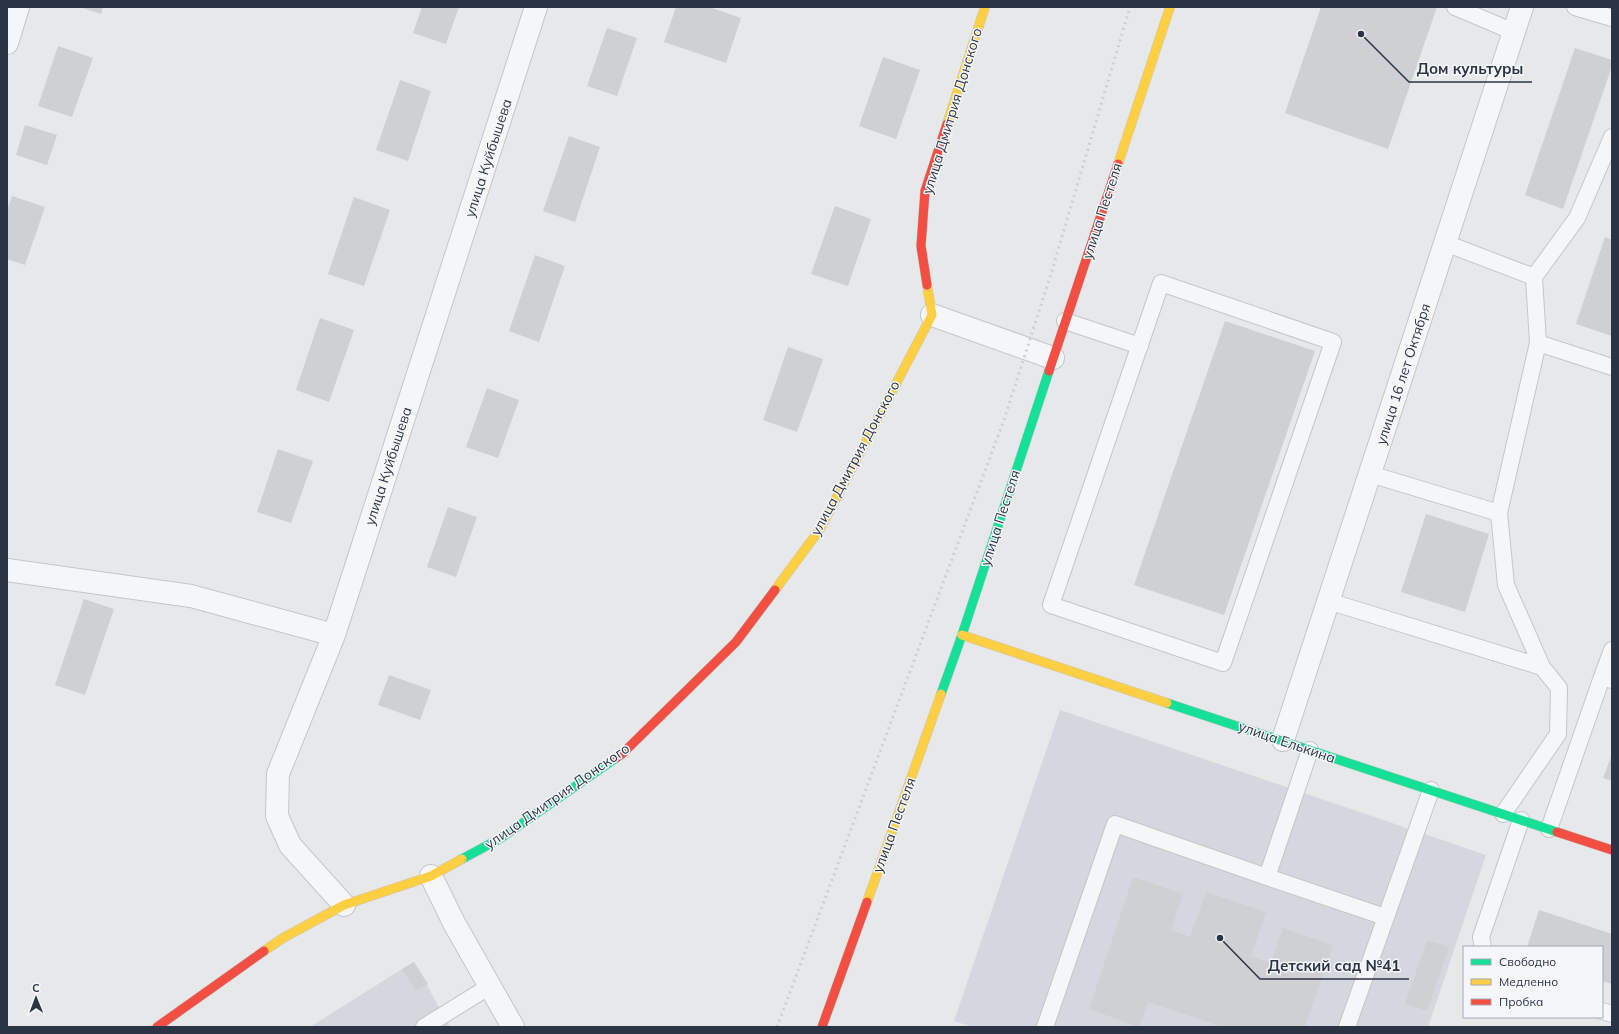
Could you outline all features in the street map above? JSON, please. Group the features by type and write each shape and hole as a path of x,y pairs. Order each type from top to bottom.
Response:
{"street":[{"path":"7,43 18,7"},
{"name":"улица Куйбышева","path":"344,905 290,845 277,816 278,774 334,635 536,7"},
{"name":"улица Дмитрия Донского","path":"157,1027 283,938 344,905 431,876 501,838 623,753 736,642 820,529 932,315 921,246 925,191 985,7"},
{"name":"улица Пестеля","path":"822,1027 962,635 1170,7"},
{"name":"улица 16 лет Октября","path":"1283,740 1522,7"},
{"path":"932,315 1053,358"},
{"path":"7,570 191,596 334,635"},
{"name":"улица Елькина","path":"962,635 1612,850"},
{"path":"431,876 454,923 514,1027"}],"lane":[{"path":"1455,7 1514,32"},
{"path":"1575,7 1612,18"},
{"path":"1503,814 1558,734 1559,688 1542,667 1506,585 1499,513 1538,343 1534,277 1577,218 1612,137"},
{"path":"1445,243 1534,277"},
{"path":"1161,283 1334,342 1223,663 1051,604 1140,346 1161,283"},
{"path":"1065,321 1140,346"},
{"path":"1538,343 1612,367"},
{"path":"1370,474 1499,513"},
{"path":"1328,601 1542,667"},
{"path":"1549,829 1607,679 1612,650"},
{"path":"1266,877 1310,750"},
{"path":"1347,1027 1431,790"},
{"path":"1483,946 1481,937 1521,820"},
{"path":"1045,1027 1115,824 1385,917"},
{"path":"424,1027 490,986"}],"shaded area":[{"path":"1060,710 1486,855 1428,1027 973,1027 954,1021"},
{"path":"414,962 450,1027 310,1027 402,969"}],"building":[{"path":"80,7 103,7 101,14"},
{"path":"422,7 459,7 446,44 413,33"},
{"path":"676,7 709,7 741,18 726,63 664,42"},
{"path":"1321,7 1437,7 1388,149 1285,113"},
{"path":"607,28 637,38 617,96 587,86"},
{"path":"58,46 93,58 72,117 38,106"},
{"path":"1575,48 1612,60 1612,66 1563,209 1525,195"},
{"path":"883,57 920,70 896,139 859,126"},
{"path":"400,80 431,91 408,161 376,150"},
{"path":"25,125 57,135 47,165 16,155"},
{"path":"569,136 600,147 575,222 543,211"},
{"path":"12,196 45,207 25,265 7,259 7,210"},
{"path":"354,197 390,210 364,286 328,274"},
{"path":"835,206 871,219 848,286 811,274"},
{"path":"1605,237 1612,240 1612,336 1576,324"},
{"path":"535,255 565,266 539,342 509,331"},
{"path":"320,318 354,330 329,402 296,390"},
{"path":"1225,321 1315,351 1224,615 1134,585"},
{"path":"788,347 823,359 797,432 763,420"},
{"path":"487,388 519,400 498,458 466,447"},
{"path":"278,449 313,461 291,523 257,512"},
{"path":"448,507 477,517 456,577 427,567"},
{"path":"1426,514 1489,534 1465,612 1401,592"},
{"path":"84,599 114,609 85,695 55,685"},
{"path":"389,675 431,690 420,720 378,705"},
{"path":"1612,754 1612,781 1603,778"},
{"path":"1133,877 1183,894 1171,930 1190,937 1206,892 1266,912 1251,956 1271,963 1283,928 1333,945 1305,1027 1223,1027 1148,1002 1139,1027 1089,1009"},
{"path":"1539,910 1612,934 1612,984 1603,981 1603,946 1527,946"},
{"path":"1427,940 1449,947 1427,1011 1405,1004"},
{"path":"414,962 428,984 416,991 402,969"}],"railway":[{"path":"777,1027 1004,420 1050,277 1130,7"}],"traffic: fast":[{"path":"941,694 962,635 1049,371"},
{"path":"1167,703 1557,832"},
{"path":"462,859 501,838 616,758"}],"traffic: slow":[{"path":"947,124 985,7"},
{"path":"1118,164 1170,7"},
{"path":"775,590 820,529 932,315 927,285"},
{"path":"962,635 1167,703"},
{"path":"867,902 941,694"},
{"path":"264,951 283,938 344,905 431,876 462,859"}],"traffic: jam":[{"path":"927,285 921,246 925,191 947,124"},
{"path":"1049,371 1118,164"},
{"path":"616,758 623,753 736,642 775,590"},
{"path":"1557,832 1612,850"},
{"path":"822,1027 867,902"},
{"path":"157,1027 264,951"}],"place":[{"name":"Дом культуры","path":"1361,34"},
{"name":"Детский сад №41","path":"1220,938"}]}
